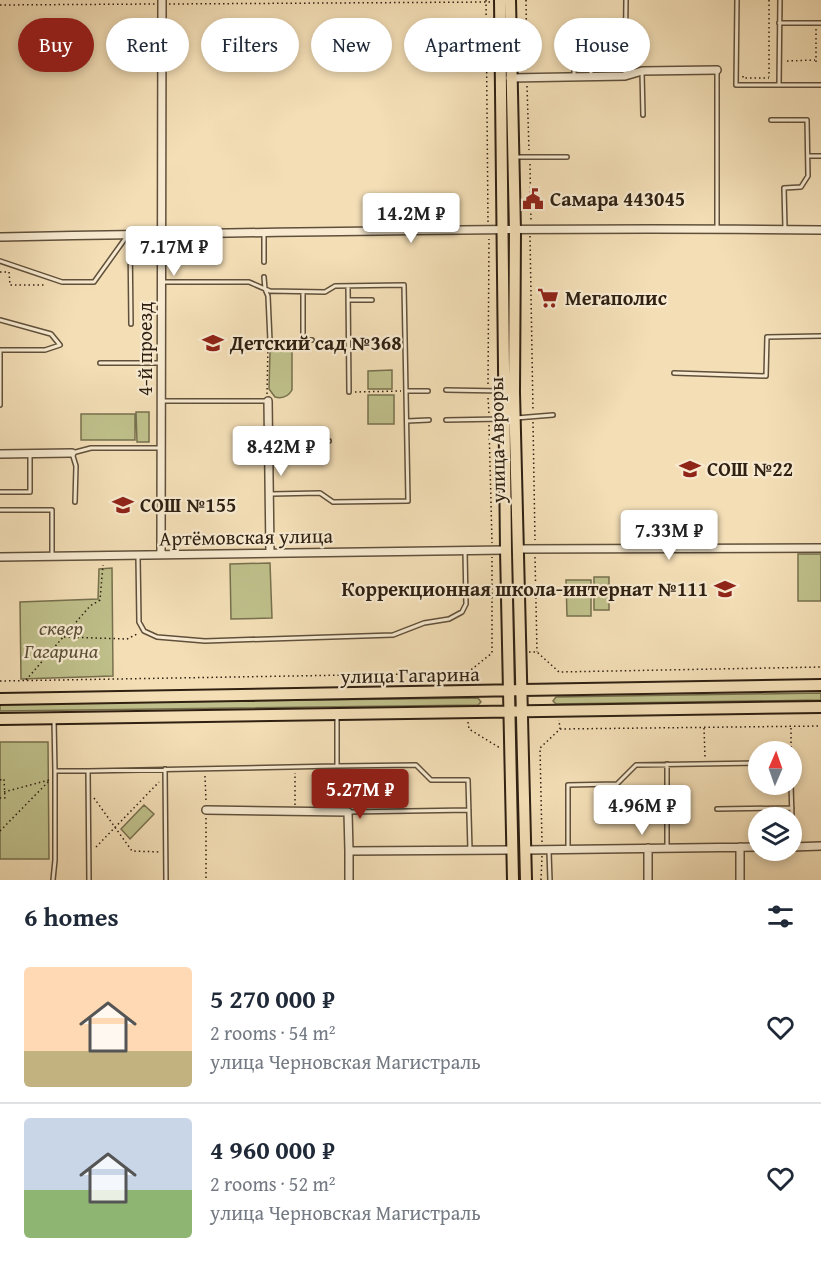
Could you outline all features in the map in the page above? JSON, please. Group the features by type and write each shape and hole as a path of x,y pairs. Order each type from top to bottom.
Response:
{"main road":[{"name":"улица Авроры","path":"500,0 504,391 509,418"},
{"name":"улица Авроры","path":"510,0 514,231 509,418 511,549 508,692 513,880"},
{"name":"улица Авроры","path":"511,549 521,691 525,880"},
{"name":"улица Гагарина","path":"0,699 821,686"},
{"name":"улица Гагарина","path":"0,719 821,707"}],"street":[{"name":"4-й проезд","path":"161,554 162,2"},
{"path":"650,71 717,70"},
{"path":"510,78 625,76 639,72"},
{"path":"0,237 717,228 821,230"},
{"path":"268,401 270,553"},
{"path":"0,454 72,453"},
{"path":"511,549 821,548"},
{"name":"Артёмовская улица","path":"0,557 511,549"},
{"path":"206,810 348,812 349,880"},
{"path":"802,847 821,846"},
{"path":"740,847 740,880"},
{"path":"525,850 748,847"},
{"path":"648,848 648,880"},
{"path":"349,851 512,850"}],"lane":[{"path":"625,76 626,0"},
{"path":"737,0 736,85 821,85"},
{"path":"779,85 780,0"},
{"path":"779,23 821,23"},
{"path":"574,76 574,49 590,49 591,76"},
{"path":"717,70 717,228"},
{"path":"642,72 643,115"},
{"path":"771,120 807,120 808,176 801,187 784,188 784,229"},
{"path":"808,156 821,156"},
{"path":"513,157 567,157"},
{"path":"264,232 264,262"},
{"path":"0,261 62,282 94,282 129,235"},
{"path":"129,235 131,324"},
{"path":"264,277 268,296 270,341"},
{"path":"161,282 249,282 270,291 303,292 325,292 335,286 404,285 408,501 333,502 320,493 269,494"},
{"path":"348,286 349,392"},
{"path":"303,292 303,339 312,340"},
{"path":"348,300 372,300"},
{"path":"0,320 51,334 60,345 45,350 0,350 0,405"},
{"path":"674,373 766,376 767,337 821,336"},
{"path":"100,363 162,363"},
{"path":"446,390 504,391"},
{"path":"405,391 428,391"},
{"path":"162,401 268,401"},
{"path":"446,420 553,415"},
{"path":"406,420 429,420"},
{"path":"269,441 329,441"},
{"path":"75,502 76,466 72,453 91,448 162,448"},
{"path":"0,492 30,492 30,454"},
{"path":"0,510 52,510 52,556"},
{"path":"138,555 139,621 144,631 157,637 205,641 393,635 424,623 449,619 462,612 466,604 465,550"},
{"path":"337,714 337,766"},
{"path":"53,880 55,860 54,718"},
{"path":"568,849 568,785 617,784 636,765 748,763"},
{"path":"667,764 668,848"},
{"path":"55,771 416,765 431,780 468,780 470,852"},
{"path":"165,769 166,880"},
{"path":"88,771 89,880"},
{"path":"717,809 748,809"},
{"path":"348,812 469,810"},
{"path":"546,849 550,880"}],"path":[{"path":"526,0 537,652 559,672 821,667"},
{"path":"769,0 769,85"},
{"path":"0,5 486,1 488,390 492,550"},
{"path":"779,61 816,62 816,25"},
{"path":"743,67 743,78 769,78"},
{"path":"0,272 9,272 10,285 45,285"},
{"path":"268,401 266,392 267,346 270,341"},
{"path":"349,392 405,391"},
{"path":"25,681 90,606 100,600 104,555"},
{"path":"63,637 128,639 144,631"},
{"path":"0,681 467,674"},
{"path":"560,711 560,729"},
{"path":"791,726 791,741"},
{"path":"541,880 546,849 540,748 560,729 821,726"},
{"path":"704,727 705,764"},
{"path":"295,766 295,811"},
{"path":"205,768 206,880"},
{"path":"89,855 165,777"},
{"path":"0,780 4,779 4,798 0,798"},
{"path":"0,831 50,780 4,792"},
{"path":"89,790 132,851 166,852"}],"green space":[{"path":"281,346 292,352 292,390 287,396 280,398 275,397 269,389 270,352 275,347"},
{"path":"392,370 392,389 368,389 368,371"},
{"path":"368,395 394,395 394,424 368,424"},
{"path":"136,412 149,412 149,442 137,442"},
{"path":"81,414 135,414 135,440 81,440"},
{"path":"798,554 821,554 821,601 798,601"},
{"path":"270,563 272,618 231,619 230,564"},
{"name":"сквер Гагарина","path":"112,568 113,676 21,679 20,602 98,599 99,569"},
{"path":"594,577 609,577 609,610 594,610"},
{"path":"566,580 591,580 591,616 567,616"},
{"path":"821,693 821,700 556,704 553,701 556,697"},
{"path":"478,698 481,702 478,705 0,711 0,704"},
{"path":"0,742 48,742 49,859 0,859"},
{"path":"144,805 154,814 130,839 121,829"}],"place":[{"name":"Самара 443045","path":"533,199"},
{"name":"Мегаполис","path":"548,298"},
{"name":"Детский сад №368","path":"213,343"},
{"name":"СОШ №22","path":"690,469"},
{"name":"СОШ №155","path":"123,505"},
{"name":"Коррекционная школа-интернат №111","path":"725,589"}]}
